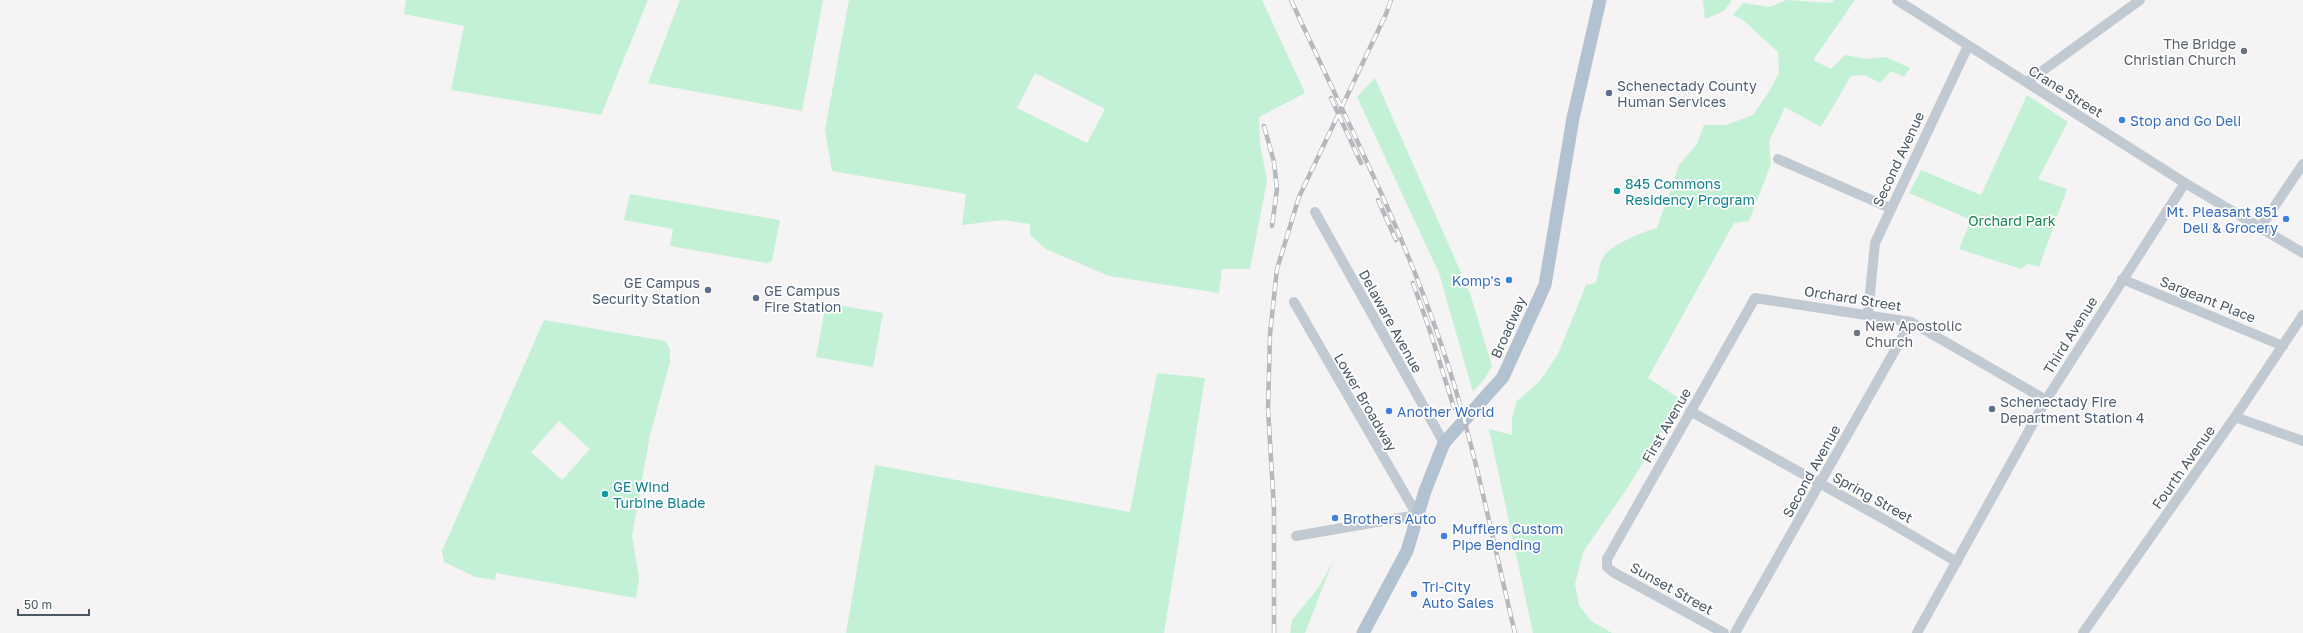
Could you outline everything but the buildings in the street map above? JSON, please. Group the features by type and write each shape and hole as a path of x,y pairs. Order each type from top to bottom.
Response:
{"main road":[{"name":"Broadway","path":"1363,633 1407,551 1417,515 1437,456 1444,443 1503,377 1545,285 1573,118 1600,0"}],"street":[{"name":"Crane Street","path":"1897,0 2185,183 2303,253"},
{"path":"2027,82 2140,0"},
{"name":"Second Avenue","path":"1868,314 1875,243 1890,208 1968,46"},
{"path":"1778,158 1890,208"},
{"path":"2260,228 2303,164"},
{"name":"Third Avenue","path":"1917,633 2046,400 2122,279 2185,183"},
{"name":"Delaware Avenue","path":"1315,212 1444,443"},
{"name":"Sargeant Place","path":"2122,279 2283,346"},
{"name":"Orchard Street","path":"1755,298 1868,314 1911,322 2046,400"},
{"name":"First Avenue","path":"1607,567 1607,559 1755,298"},
{"name":"Lower Broadway","path":"1294,302 1417,515"},
{"name":"Fourth Avenue","path":"2082,633 2236,417 2303,315"},
{"name":"Second Avenue","path":"1735,633 1911,322"},
{"name":"Spring Street","path":"1690,411 1820,483 1957,562"},
{"path":"2236,417 2303,441"},
{"path":"1296,536 1417,515"},
{"name":"Sunset Street","path":"1607,567 1613,572 1724,633"}],"green space":[{"path":"406,0 648,0 601,115 451,90 464,26 404,14"},
{"path":"680,0 823,0 802,111 648,83"},
{"path":"849,0 1262,0 1305,93 1259,117 1260,143 1267,181 1250,269 1222,269 1219,293 1109,276 1046,249 1030,235 1030,224 1003,220 962,225 966,194 832,171 825,130","holes":["1035,73 1105,109 1087,143 1017,108"]},
{"path":"1703,0 1732,0 1724,11 1705,19"},
{"path":"1786,0 1832,3 1834,0 1855,0 1813,60 1831,69 1845,55 1866,59 1886,57 1910,68 1904,77 1891,71 1880,83 1865,75 1851,76 1821,127 1785,107 1769,142 1771,164 1749,221 1734,223 1648,378 1682,400 1626,490 1583,552 1575,584 1579,605 1591,621 1612,633 1533,633 1489,429 1512,435 1512,418 1517,401 1540,381 1558,354 1586,285 1596,283 1602,259 1619,244 1657,228 1679,165 1697,144 1704,125 1726,125 1753,115 1770,90 1779,73 1778,52 1743,20 1733,15 1743,3 1770,7"},
{"path":"1375,78 1470,293 1492,366 1485,378 1473,392 1439,273 1357,97"},
{"name":"Orchard Park","path":"2027,95 2068,122 2038,179 2067,189 2039,267 2028,264 2021,269 1959,249 1971,220 1909,193 1921,170 1981,195"},
{"path":"630,194 780,220 772,261 767,263 670,246 673,229 624,220"},
{"path":"826,303 883,313 873,367 816,357"},
{"path":"544,320 665,341 670,349 670,362 650,435 632,536 639,578 636,598 496,573 495,580 475,577 444,562 442,551","holes":["559,421 590,449 562,480 531,452"]},
{"path":"1157,373 1205,378 1164,633 846,633 875,465 1130,512"},
{"path":"1333,561 1305,633 1290,633 1292,620 1319,587"}],"railway":[{"path":"1291,0 1387,207 1438,335 1471,445 1515,633"},
{"path":"1274,633 1274,509 1268,409 1270,334 1277,269 1299,197 1386,14 1391,0"},
{"path":"1331,98 1361,163"},
{"path":"1264,126 1274,162 1277,189 1272,226"},
{"path":"1378,200 1396,240"},
{"path":"1413,283 1454,408"}],"place":[{"name":"The Bridge Christian Church","path":"2244,51"},
{"name":"Schenectady County Human Services","path":"1609,93"},
{"name":"Stop and Go Deli","path":"2122,120"},
{"name":"845 Commons Residency Program","path":"1617,191"},
{"name":"Mt. Pleasant 851 Deli & Grocery","path":"2286,219"},
{"name":"Komp's","path":"1509,280"},
{"name":"GE Campus Security Station","path":"708,290"},
{"name":"GE Campus Fire Station","path":"756,298"},
{"name":"New Apostolic Church","path":"1857,333"},
{"name":"Schenectady Fire Department Station 4","path":"1992,409"},
{"name":"Another World","path":"1389,411"},
{"name":"GE Wind Turbine Blade","path":"605,494"},
{"name":"Brothers Auto","path":"1335,518"},
{"name":"Mufflers Custom Pipe Bending","path":"1444,536"},
{"name":"Tri-City Auto Sales","path":"1414,594"}]}
